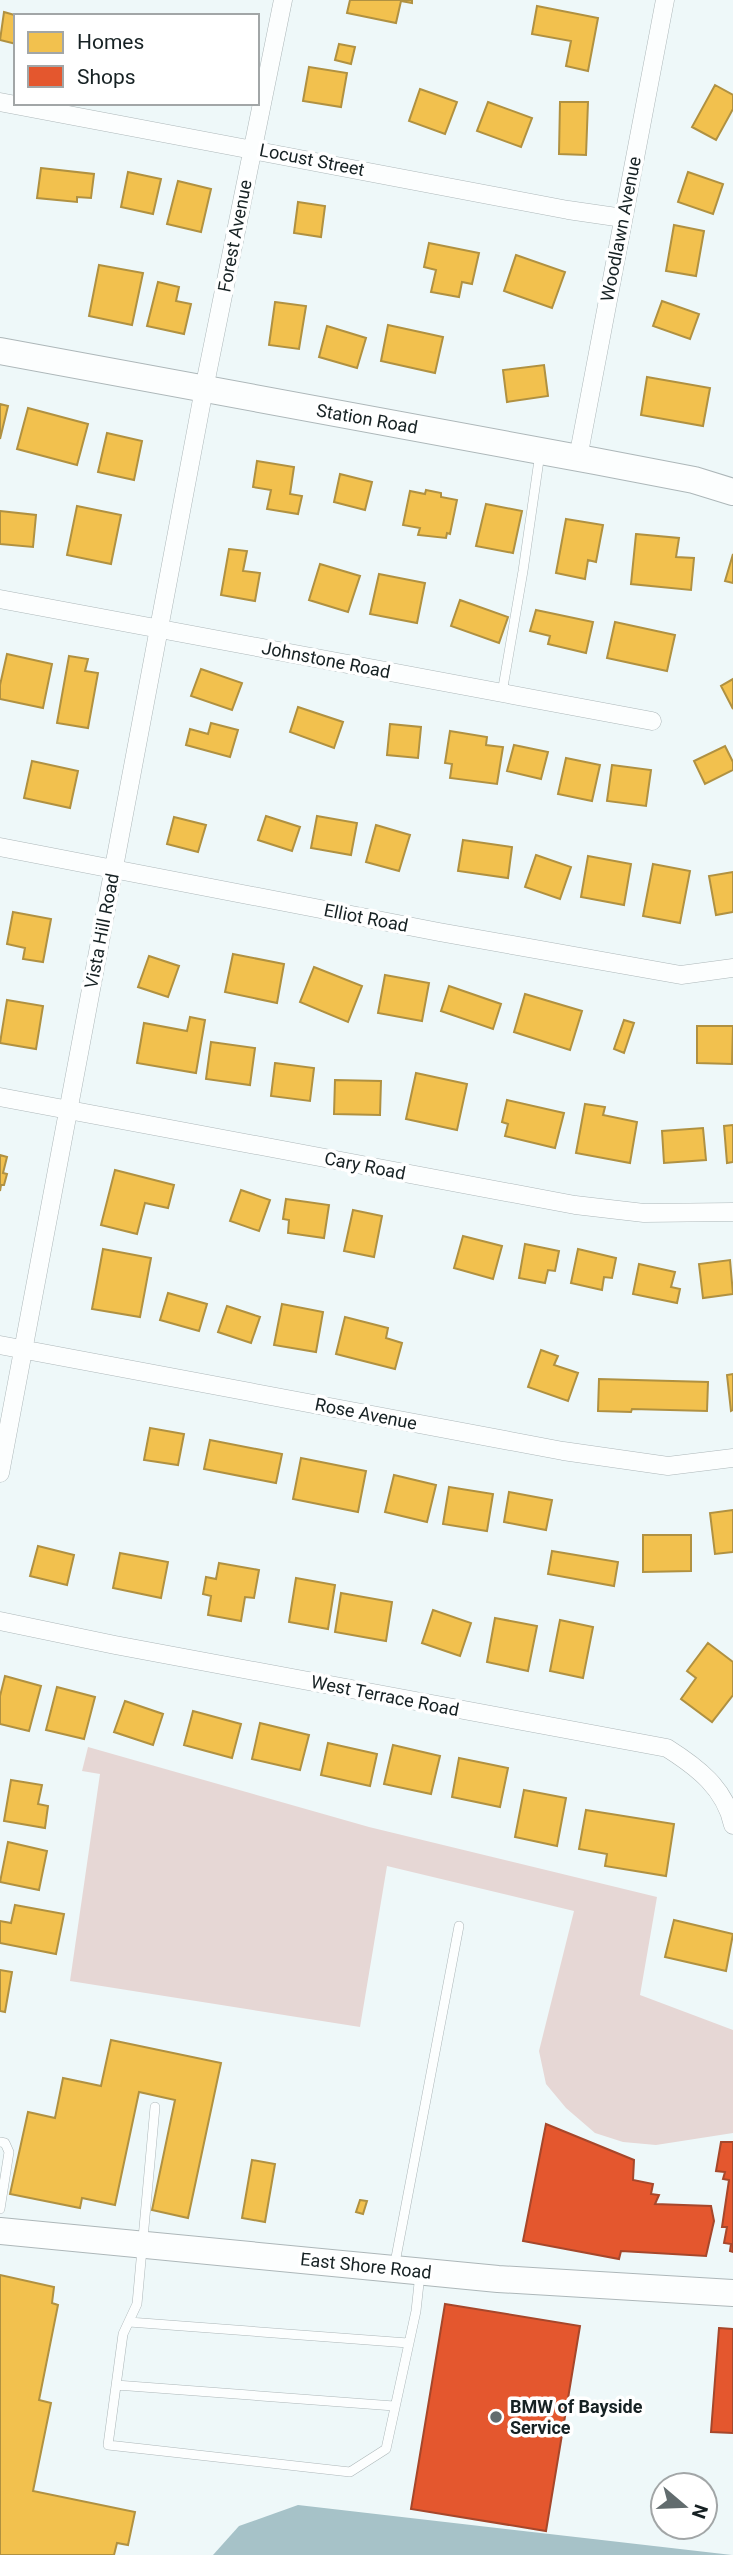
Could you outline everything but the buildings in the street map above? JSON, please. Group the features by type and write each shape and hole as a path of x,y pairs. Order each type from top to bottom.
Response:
{"street":[{"name":"Forest Avenue","path":"204,389 283,0"},
{"name":"Woodlawn Avenue","path":"578,458 665,0"},
{"name":"Locust Street","path":"16,105 623,218"},
{"name":"Station Road","path":"0,351 694,480 733,492"},
{"name":"Vista Hill Road","path":"0,1473 204,389"},
{"name":"Johnstone Road","path":"0,599 652,721"},
{"name":"Elliot Road","path":"0,847 681,975 733,968"},
{"name":"Cary Road","path":"0,1097 575,1205 644,1213 733,1212"},
{"name":"Rose Avenue","path":"0,1345 563,1451 668,1466 733,1458"},
{"name":"West Terrace Road","path":"0,1621 667,1748 696,1766 722,1796 733,1825"},
{"name":"East Shore Road","path":"0,2231 522,2281 733,2293"}],"lane":[{"path":"502,693 540,451"},
{"path":"394,2269 459,1926"},
{"path":"155,2107 137,2304 123,2334 108,2445 350,2472 386,2449 416,2311 420,2272"},
{"path":"0,2142 5,2143 9,2152 0,2209"},
{"path":"129,2322 408,2343"},
{"path":"116,2385 394,2406"}],"shaded area":[{"path":"88,1747 369,1827 657,1897 640,1995 733,2030 733,2133 656,2145 623,2142 595,2133 566,2108 546,2084 539,2051 574,1911 387,1866 360,2027 70,1981 100,1774 82,1771"}],"water":[{"path":"298,2505 732,2555 213,2555 239,2526"}],"place":[{"name":"BMW of Bayside Service","path":"496,2417"}]}
